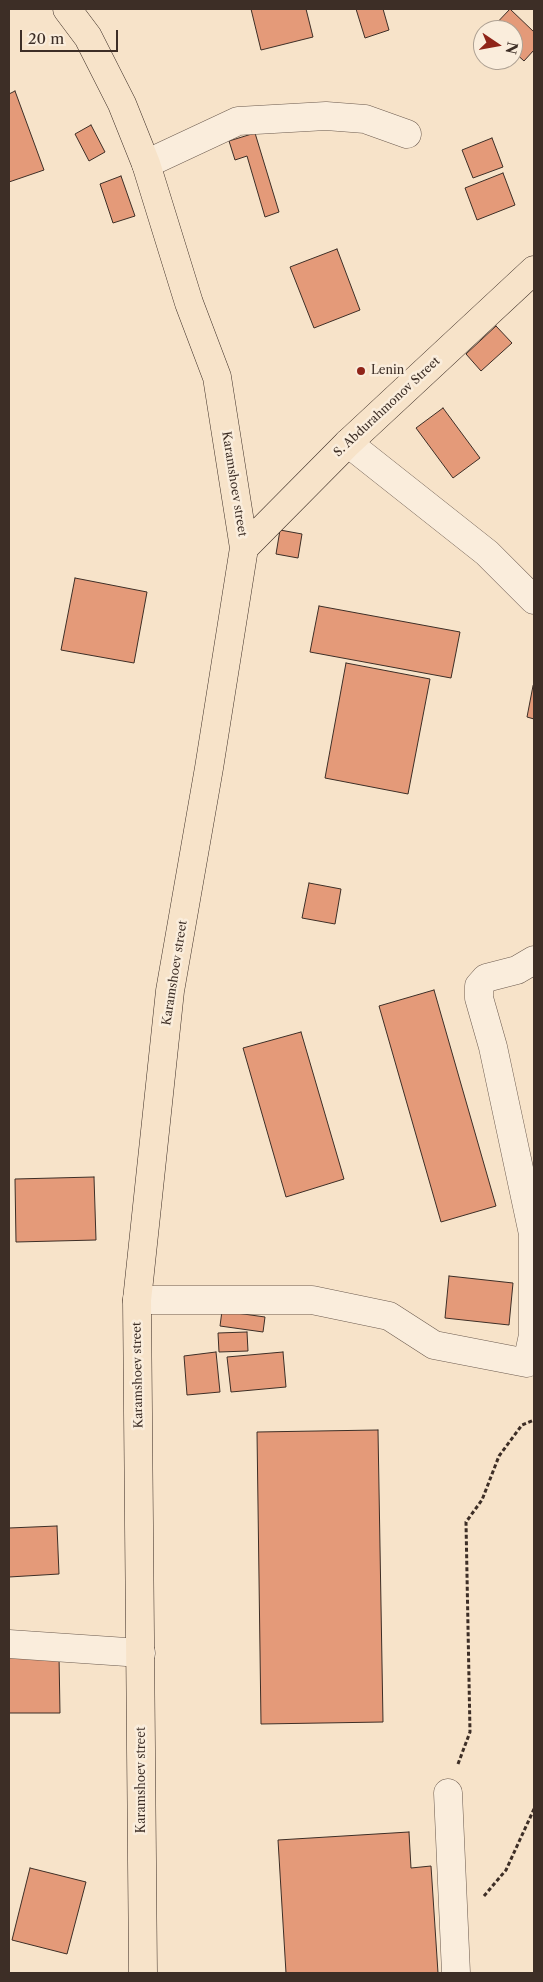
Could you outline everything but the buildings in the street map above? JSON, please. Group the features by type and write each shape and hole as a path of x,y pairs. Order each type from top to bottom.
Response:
{"main road":[{"name":"Karamshoev street","path":"67,9 88,37 122,104 146,164 189,303 217,377 244,548 170,991 137,1300 143,1973"},
{"name":"S. Abdurahmonov Street","path":"244,548 348,443 534,270"}],"street":[{"path":"146,164 238,121 326,116 365,119 407,134"},
{"path":"348,443 487,552 534,600"},
{"path":"137,1300 312,1300 388,1316 434,1346 531,1362 533,1335 533,1234 493,1047 479,998 479,986 486,978 518,970 534,960"},
{"path":"9,1644 141,1652"},
{"path":"448,1793 456,1973"}],"path":[{"path":"448,1793 470,1732 466,1522 482,1500 499,1456 522,1425 534,1420"},
{"path":"454,1932 506,1870 534,1808"}],"place":[{"name":"Lenin","path":"361,371"}]}
